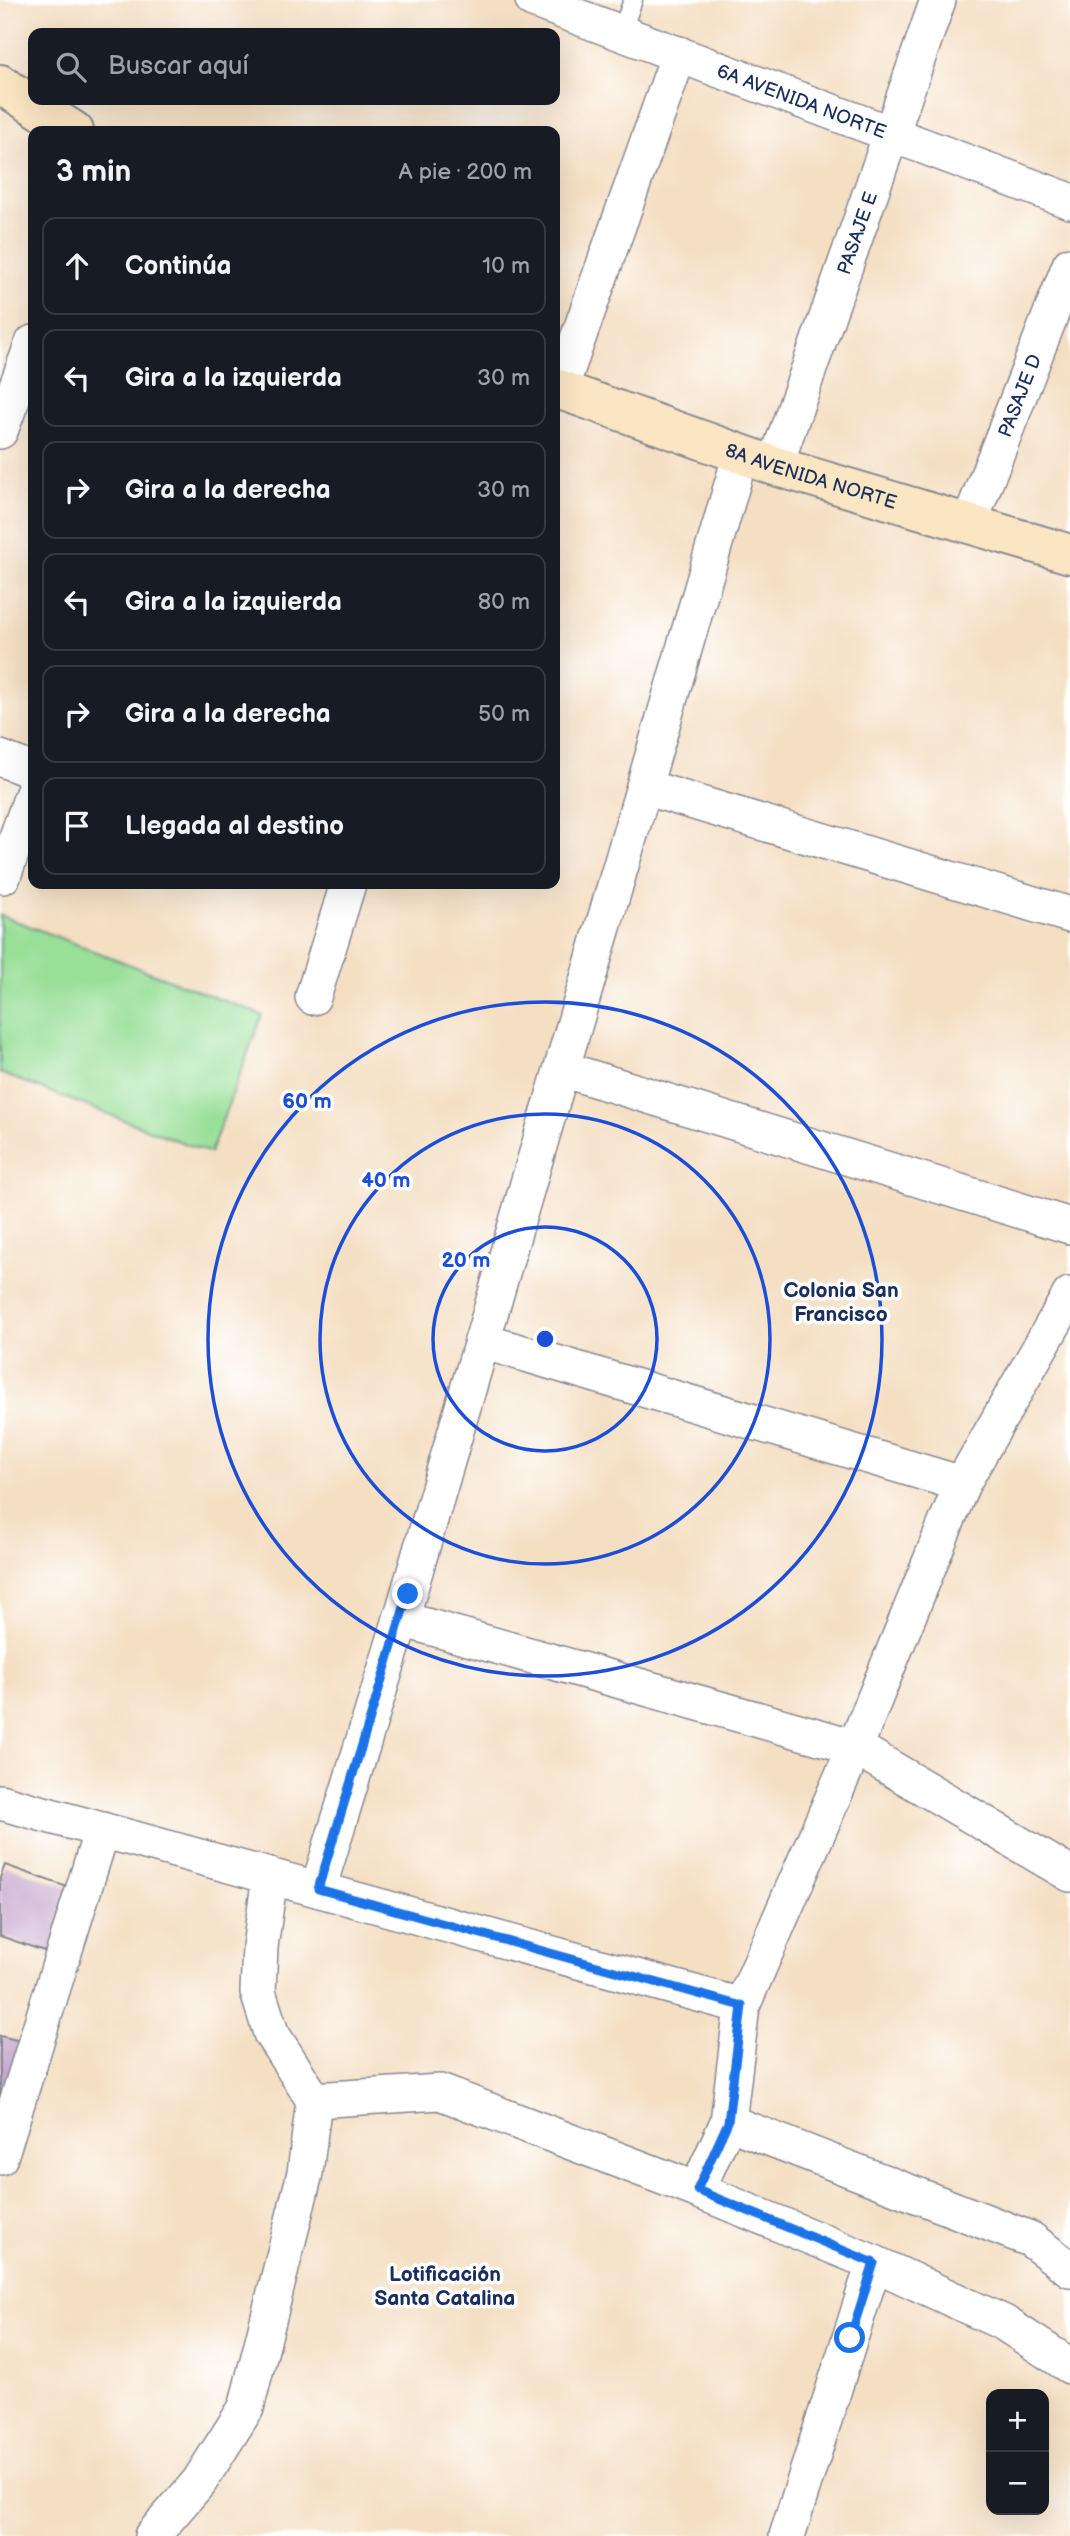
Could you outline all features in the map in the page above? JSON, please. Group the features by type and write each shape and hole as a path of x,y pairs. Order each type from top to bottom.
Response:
{"street":[{"name":"6A AVENIDA NORTE","path":"533,0 1070,201"},
{"name":"PASAJE E","path":"318,1889 401,1619 644,787 758,460 891,134 938,0"},
{"path":"560,380 679,54"},
{"path":"0,84 28,102"},
{"path":"33,105 66,126"},
{"name":"PASAJE D","path":"969,524 1070,265"},
{"path":"0,431 28,356"},
{"name":"8A AVENIDA NORTE","path":"560,389 758,460 1070,554"},
{"path":"0,758 28,769"},
{"path":"644,787 1070,915"},
{"path":"3,876 28,807"},
{"path":"313,997 345,889"},
{"path":"562,1069 1070,1226"},
{"path":"697,2190 728,2122 742,2006 855,1746 962,1484 1070,1295"},
{"path":"482,1342 962,1484"},
{"path":"401,1619 855,1746 1070,1874"},
{"path":"0,1802 742,2006"},
{"path":"0,2157 102,1830"},
{"path":"152,2536 199,2482 246,2408 304,2173 314,2100 271,2034 258,1992 260,1947 270,1876"},
{"path":"314,2100 440,2092 697,2190 874,2263 1004,2323 1070,2366"},
{"path":"728,2122 1030,2239 1070,2269"},
{"path":"787,2536 874,2263"}],"lane":[{"path":"621,33 633,0"}],"green space":[{"path":"0,915 262,1015 210,1153 0,1073"}],"building":[{"path":"5,1865 73,1889 50,1953 0,1936 0,1878"},
{"path":"0,2036 20,2041 3,2099 0,2098"}],"district":[{"name":"Colonia San Francisco","path":"841,1302"},
{"name":"Lotificación Santa Catalina","path":"445,2286"}],"route":[{"path":"408,1594 318,1889 742,2006 728,2122 697,2190 874,2263 850,2338"}]}
